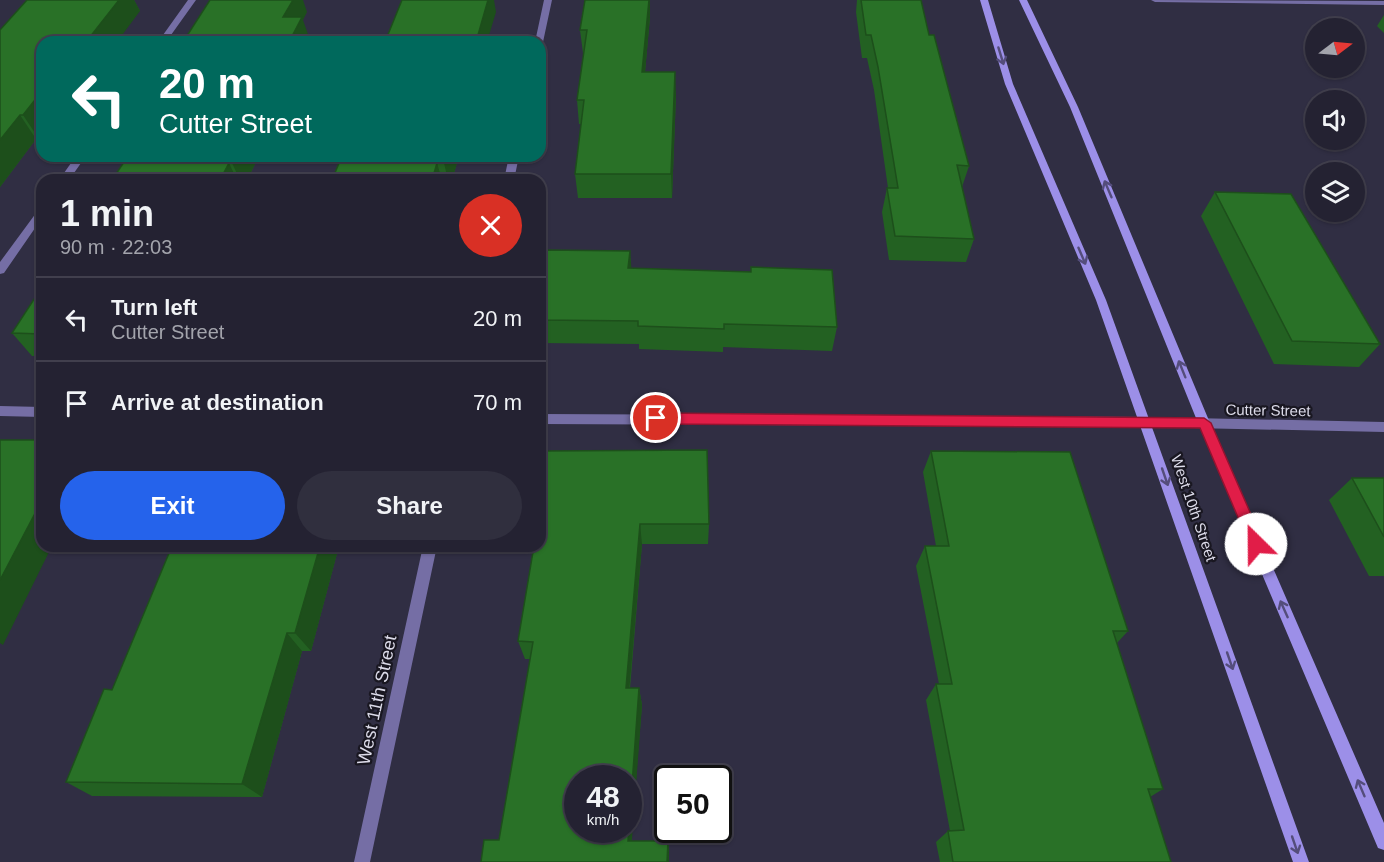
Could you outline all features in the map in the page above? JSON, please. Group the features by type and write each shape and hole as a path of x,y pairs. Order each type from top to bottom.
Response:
{"main road":[{"name":"West 10th Street","path":"984,0 1009,84 1101,300 1146,422 1301,862"},
{"path":"1023,0 1074,107 1204,423 1384,842"}],"street":[{"path":"166,36 192,0"},
{"path":"540,36 548,0"},
{"path":"1155,0 1384,3"},
{"path":"0,270 36,219"},
{"path":"0,411 36,412"},
{"name":"Cutter Street","path":"546,419 1146,422 1384,428"},
{"name":"West 11th Street","path":"362,862 429,552"}],"building":[{"path":"27,0 119,0 91,36 36,36 36,99 0,140 0,30"},
{"path":"210,0 293,0 283,17 302,17 292,36 187,36"},
{"path":"402,0 488,0 478,36 387,36"},
{"path":"585,0 649,0 642,72 675,72 671,174 575,174 584,100 577,100 587,30 580,30"},
{"path":"861,0 921,0 929,35 934,35 969,166 957,165 974,239 895,236 887,188 898,188 878,67 871,35 866,35"},
{"path":"124,162 233,162 229,163 223,174 116,174"},
{"path":"340,162 444,162 437,163 434,174 334,174"},
{"path":"1215,192 1291,194 1305,218 1305,222 1308,222 1380,344 1292,341"},
{"path":"546,250 630,251 628,268 751,272 751,267 832,270 837,327 724,324 724,329 638,326 638,321 546,320"},
{"path":"36,296 36,334 12,333"},
{"path":"0,440 36,440 36,512 0,580"},
{"path":"707,450 709,524 640,524 626,688 639,688 633,765 564,765 564,843 654,841 654,843 668,843 667,862 481,862 484,840 499,840 533,642 518,641 533,552 546,552 546,451"},
{"path":"931,451 1070,452 1128,631 1113,631 1163,789 1148,789 1171,862 953,862 948,831 964,830 936,684 952,684 925,546 949,546"},
{"path":"1352,478 1384,478 1384,537"},
{"path":"170,552 318,552 295,633 287,633 242,784 66,782 104,689 112,690"}],"route":[{"path":"656,418 1204,423 1256,544"}]}
